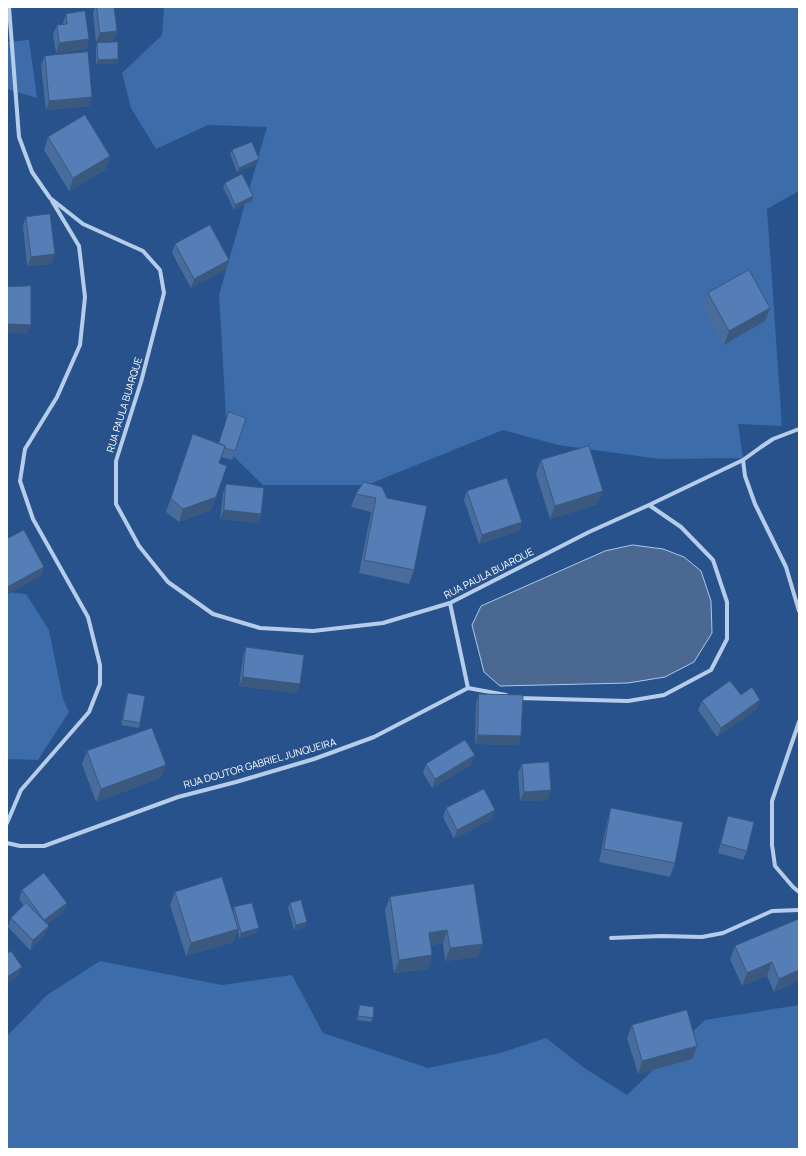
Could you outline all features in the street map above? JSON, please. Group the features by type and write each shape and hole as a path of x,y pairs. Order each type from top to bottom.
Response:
{"street":[{"name":"RUA PAULA BUARQUE","path":"9,7 19,137 32,172 50,198 83,224 143,251 160,270 164,293 141,382 116,461 116,504 139,546 168,582 212,614 260,628 314,631 383,623 450,604 589,532 743,460 773,440 799,429"},
{"path":"7,822 21,790 89,712 100,684 100,665 88,617 32,519 20,481 25,449 56,397 80,345 85,297 79,246 50,198"},
{"path":"743,460 745,476 755,504 786,567 799,611"},
{"path":"450,604 468,688 521,699 628,701 664,695 712,670 727,639 727,602 713,560 681,527 649,505"},
{"name":"RUA DOUTOR GABRIEL JUNQUEIRA","path":"7,843 20,846 44,846 178,797 314,759 374,736 468,688"},
{"path":"799,722 772,801 772,838 775,866 793,888 799,892"},
{"path":"611,938 662,936 702,937 723,933 772,912 799,910"}],"shaded area":[{"path":"164,7 799,7 799,191 767,209 782,426 738,424 743,458 660,459 558,445 503,430 367,485 263,485 228,451 219,295 267,127 208,125 156,149 131,108 122,73 162,35"},
{"path":"29,40 37,98 7,89 7,42"},
{"path":"633,545 663,549 684,557 701,571 711,601 712,633 694,662 665,677 628,683 500,686 484,672 472,625 481,606 605,551"},
{"path":"7,592 26,594 49,630 63,699 69,712 38,760 7,759"},
{"path":"100,961 222,985 292,975 323,1033 428,1068 500,1053 546,1038 583,1067 627,1095 705,1020 799,1005 799,1149 7,1149 7,1036 47,995"}],"building":[{"path":"97,7 114,7 117,31 100,33"},
{"path":"85,11 89,39 59,43 57,25 67,24 66,14"},
{"path":"118,42 118,59 98,60 97,43"},
{"path":"88,52 92,97 49,101 45,56"},
{"path":"85,115 110,156 73,178 48,137"},
{"path":"252,142 259,159 239,168 232,150"},
{"path":"242,174 253,196 235,205 225,183"},
{"path":"50,214 55,254 31,257 26,217"},
{"path":"210,225 229,260 194,279 175,244"},
{"path":"749,270 770,308 729,331 708,293"},
{"path":"31,286 31,325 7,324 7,287"},
{"path":"229,412 246,418 235,451 225,448 225,446 219,443"},
{"path":"193,434 225,446 219,463 227,466 216,497 183,509 171,499"},
{"path":"589,446 603,491 555,506 541,460"},
{"path":"507,478 522,522 482,535 467,491"},
{"path":"364,482 382,487 387,498 427,506 414,570 364,560 376,498 356,494"},
{"path":"226,484 264,488 261,514 224,510"},
{"path":"24,530 44,567 7,587 7,539"},
{"path":"246,647 304,655 300,684 243,677"},
{"path":"730,681 741,695 752,687 760,700 721,728 702,701"},
{"path":"128,693 145,696 140,723 123,720"},
{"path":"479,694 523,695 521,736 478,735"},
{"path":"152,728 166,765 101,789 87,751"},
{"path":"465,740 475,755 435,779 426,764"},
{"path":"549,762 551,790 524,792 522,764"},
{"path":"484,789 495,810 457,830 446,808"},
{"path":"611,808 683,822 675,863 604,849"},
{"path":"728,816 754,822 747,851 721,844"},
{"path":"44,873 67,903 44,920 22,890"},
{"path":"222,877 238,929 191,943 175,892"},
{"path":"474,884 483,944 450,948 447,930 429,933 432,955 399,960 390,897"},
{"path":"301,900 307,922 296,925 290,903"},
{"path":"26,903 49,926 33,940 11,918"},
{"path":"252,903 259,928 241,933 234,907"},
{"path":"799,919 799,970 779,979 772,962 747,973 735,946"},
{"path":"11,951 22,967 7,977 7,954"},
{"path":"360,1005 374,1007 373,1018 358,1016"},
{"path":"687,1010 697,1046 642,1061 632,1025"}]}
